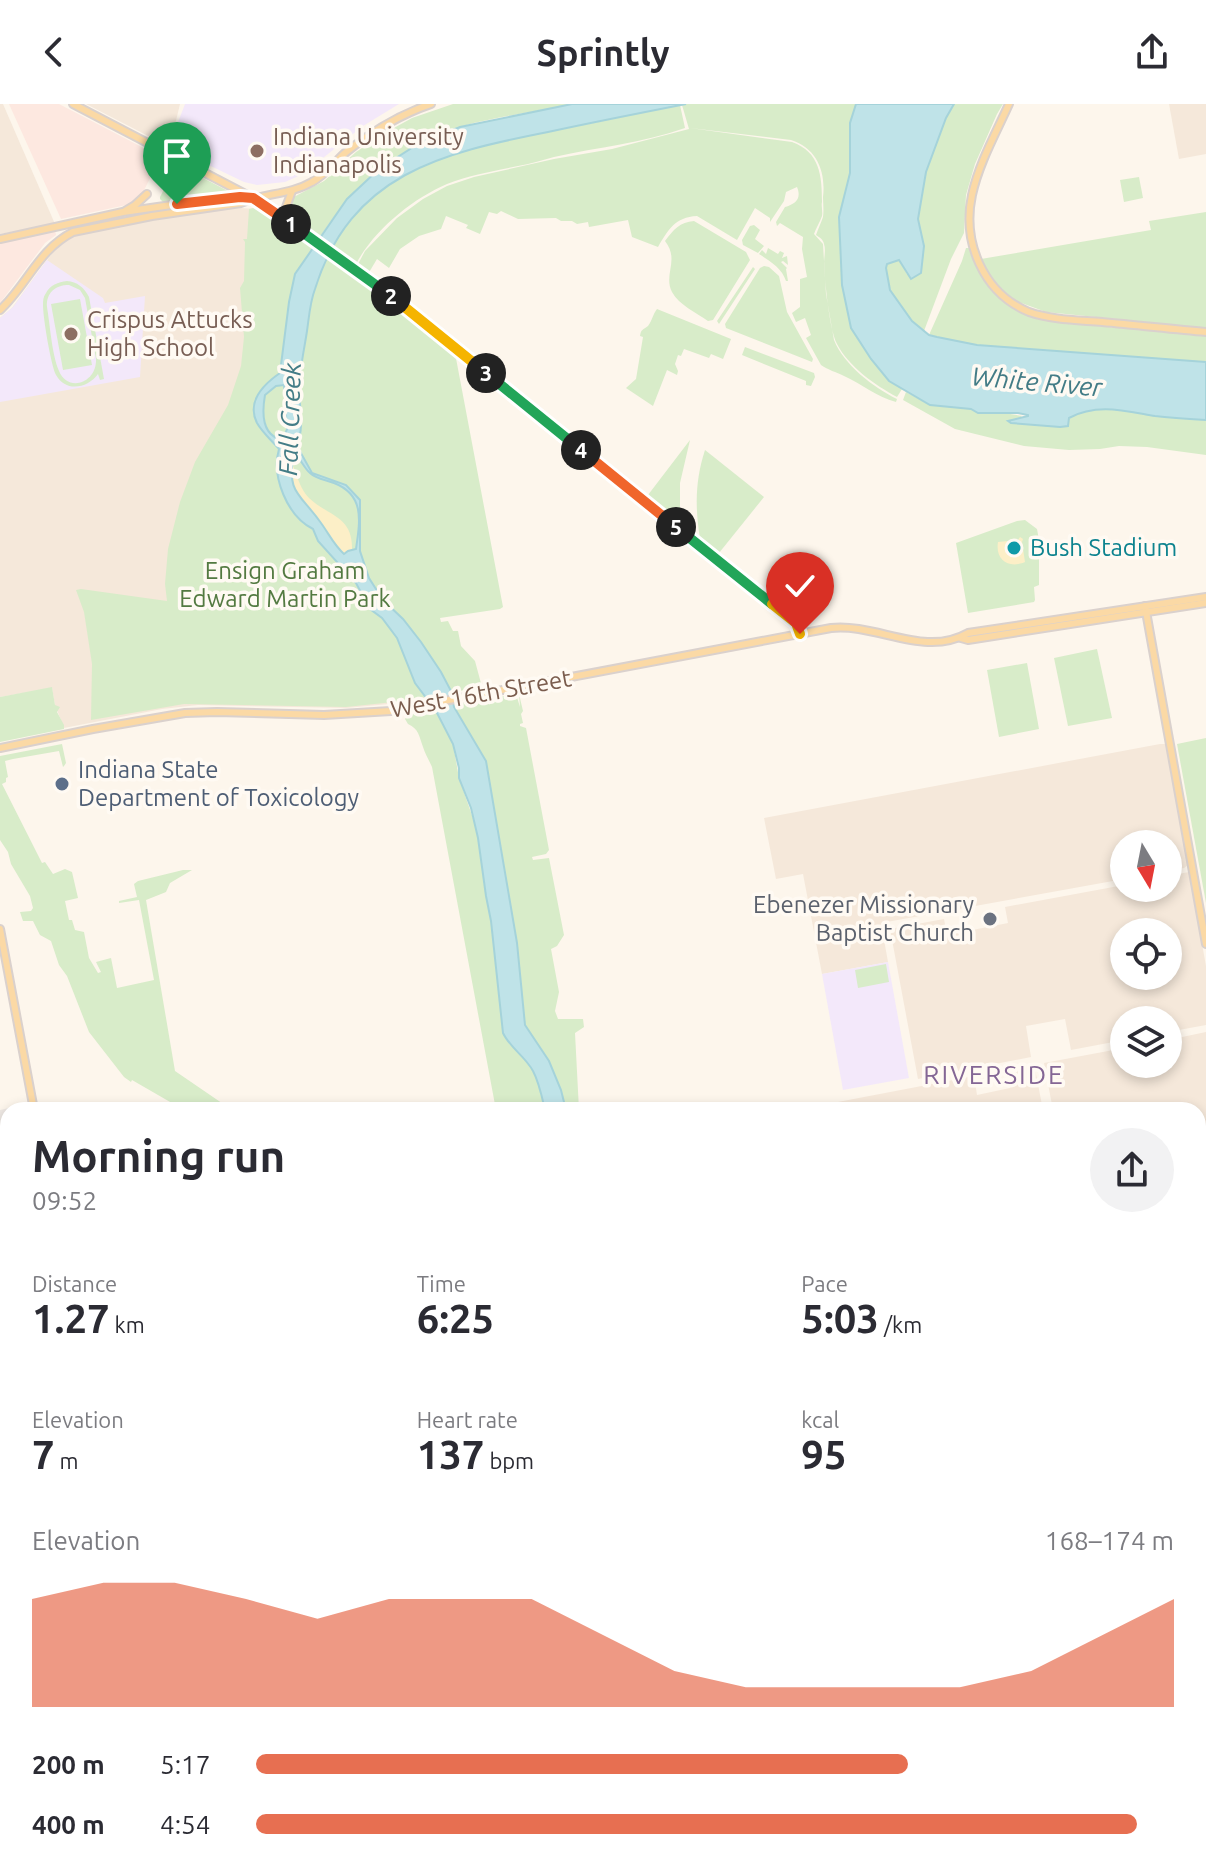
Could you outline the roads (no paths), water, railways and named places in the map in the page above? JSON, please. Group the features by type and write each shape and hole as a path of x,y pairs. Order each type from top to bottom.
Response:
{"main road":[{"path":"73,104 253,198 351,267 796,623 800,634"},
{"path":"0,310 45,253 62,238 81,230 144,217 241,203 292,191 317,179 349,150 380,128 431,104"},
{"path":"1009,104 978,177 970,207 970,230 975,254 995,288 1018,306 1042,316 1206,332"},
{"path":"292,191 286,207 292,225"},
{"path":"123,212 147,194"},
{"path":"0,239 123,212 213,199 253,198"},
{"name":"West 16th Street","path":"0,748 185,713 371,713 847,627 912,641 968,640 1206,597"},
{"name":"West 16th Street","path":"1146,609 1206,603"},
{"path":"1146,609 1206,944"},
{"path":"0,929 32,1102"}],"water":[{"name":"Fall Creek","path":"572,104 686,104 472,149 405,175 376,194 352,219 331,250 312,299 301,369 301,426 297,446 312,473 346,485 360,500 360,551 369,578 441,672 451,691 454,707 486,761 517,943 525,1025 549,1061 564,1102 543,1102 533,1071 503,1033 478,838 459,778 453,744 436,711 415,683 397,638 382,618 370,609 356,583 318,541 313,529 289,505 279,483 279,449 259,426 254,415 258,394 280,373 295,274 347,199 379,169 418,144 460,127","holes":["284,385 287,429 283,440 276,438 270,434 265,422 265,395 276,386","294,453 312,475 334,483 351,494 359,519 356,549 344,554 297,492 292,477"]},
{"name":"White River","path":"856,104 954,104 926,172 918,219 924,246 921,273 911,279 899,260 887,264 886,268 890,290 912,321 929,335 977,345 1206,362 1206,420 1101,409 1069,418 1068,426 1011,423 1008,421 1028,415 978,413 971,409 930,405 889,381 851,328 842,285 839,217 850,173 850,123"}],"place":[{"name":"Indiana University Indianapolis","path":"257,151"},
{"name":"Crispus Attucks High School","path":"71,334"},
{"name":"Bush Stadium","path":"1014,548"},
{"name":"Indiana State Department of Toxicology","path":"62,784"},
{"name":"Ebenezer Missionary Baptist Church","path":"990,919"}],"district":[{"name":"RIVERSIDE","path":"994,1075"}],"park label":[{"name":"Ensign Graham Edward Martin Park","path":"285,585"}]}
